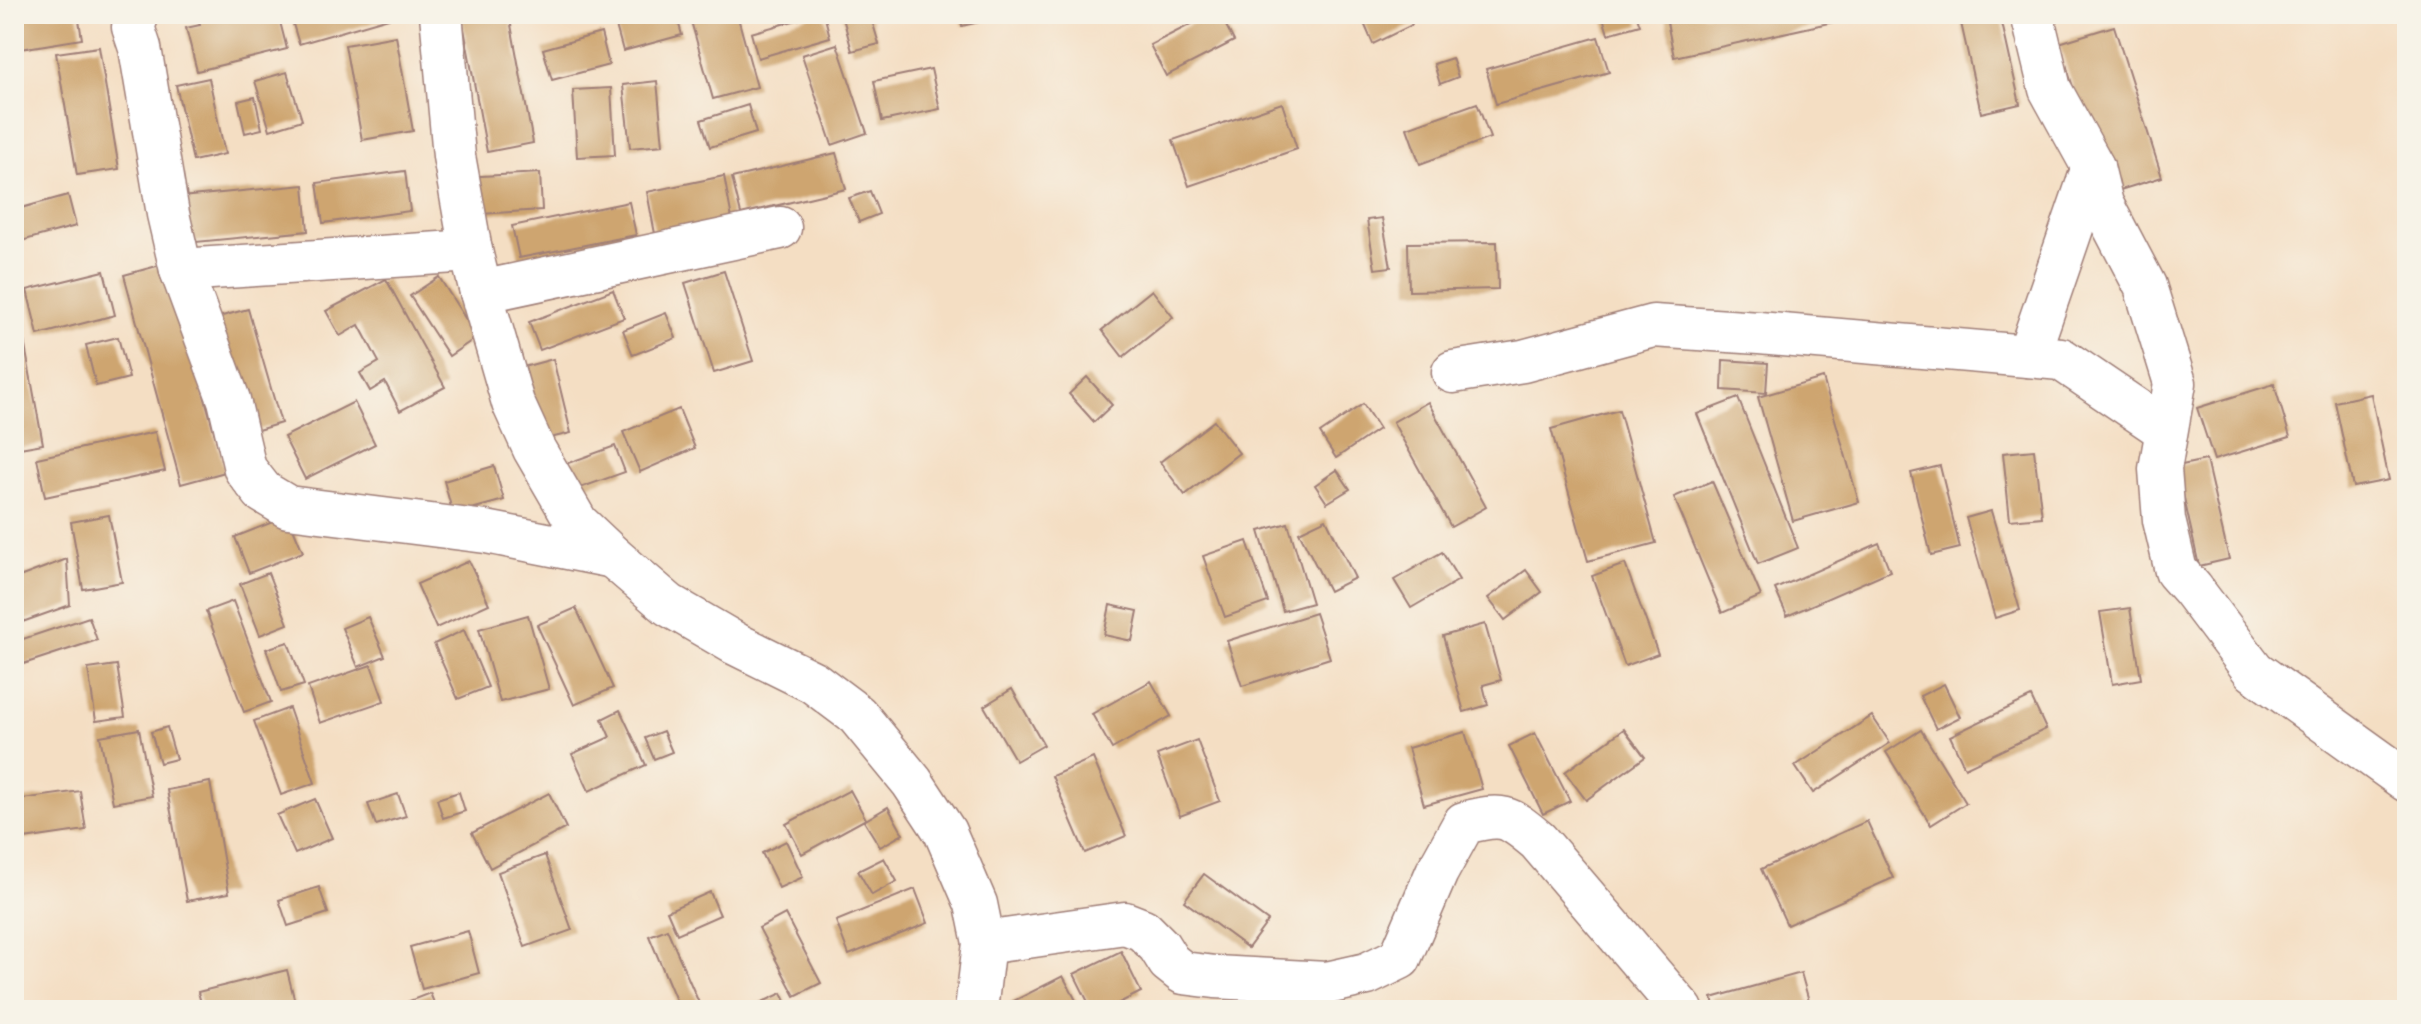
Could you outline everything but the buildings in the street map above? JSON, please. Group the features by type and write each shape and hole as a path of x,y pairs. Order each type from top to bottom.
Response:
{"street":[{"path":"138,14 133,27 140,48 168,214 181,270 229,400 245,469 263,492 288,507 486,532 613,557"},
{"path":"441,14 454,156 471,251 513,403 534,449 577,523 613,557 669,605 736,644 813,682 857,715 912,782 945,832 976,904 984,943 976,1010"},
{"path":"2032,14 2050,89 2093,167 2102,204 2145,286 2175,383 2160,469 2164,520 2176,571 2254,671 2407,781"},
{"path":"2028,356 2093,167"},
{"path":"481,292 780,228"},
{"path":"181,270 471,251"},
{"path":"1453,372 1523,361 1653,326 2028,356 2061,359 2166,430"},
{"path":"984,943 1125,923 1143,930 1169,962 1183,973 1327,983 1367,974 1400,958 1437,872 1464,823 1489,817 1513,820 1538,841 1682,1010"}]}
